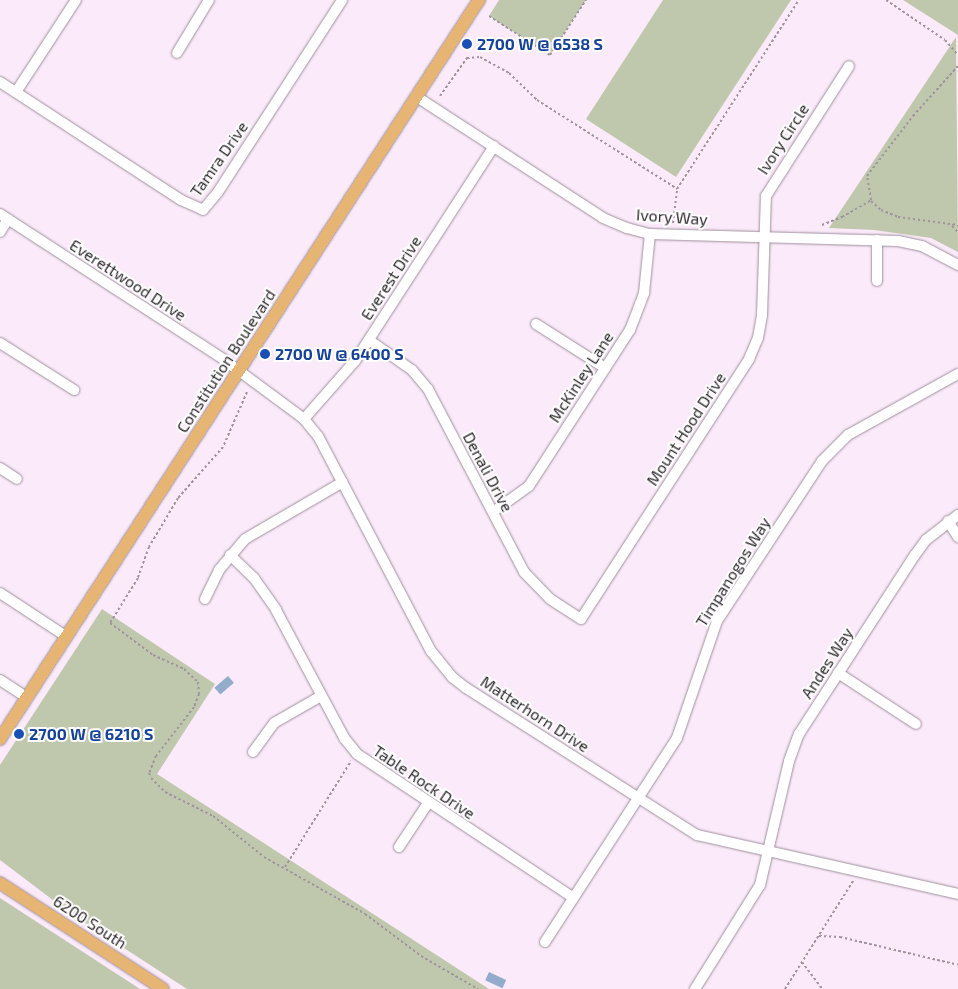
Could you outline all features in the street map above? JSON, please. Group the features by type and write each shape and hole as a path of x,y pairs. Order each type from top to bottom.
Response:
{"main road":[{"name":"Constitution Boulevard","path":"0,739 68,637 479,0"},
{"name":"6200 South","path":"0,883 163,989"}],"street":[{"path":"16,92 76,0"},
{"path":"177,54 209,0"},
{"name":"Tamra Drive","path":"0,82 181,200 203,210 218,192 342,0"},
{"name":"Ivory Circle","path":"765,236 765,204 771,185 849,66"},
{"name":"Ivory Way","path":"417,97 603,218 650,234 878,240 922,246 958,265"},
{"name":"Everest Drive","path":"304,419 340,380 369,340 494,146"},
{"path":"0,232 4,217"},
{"name":"Everettwood Drive","path":"4,217 239,371"},
{"name":"McKinley Lane","path":"493,512 529,486 638,313 650,234"},
{"name":"Mount Hood Drive","path":"580,619 749,359 758,338 762,315 765,236"},
{"path":"877,281 878,240"},
{"path":"536,324 604,368"},
{"name":"Denali Drive","path":"369,340 412,370 428,389 493,512 536,587 580,619"},
{"path":"0,343 74,390"},
{"name":"Matterhorn Drive","path":"239,371 304,419 318,436 412,617 443,667 466,688 697,835 958,894"},
{"name":"Timpanogos Way","path":"545,942 677,738 717,621 822,461 848,435 958,374"},
{"path":"0,468 17,479"},
{"path":"205,599 230,555 258,529 343,482"},
{"name":"Andes Way","path":"694,989 754,896 769,852 793,747 838,673 915,555 926,540 958,515"},
{"path":"948,521 958,537"},
{"name":"Table Rock Drive","path":"230,555 254,578 272,603 321,696 356,754 574,898"},
{"path":"0,593 68,637"},
{"path":"838,673 916,724"},
{"path":"0,680 28,698"},
{"path":"253,752 274,723 321,696"},
{"path":"399,847 428,803"}],"path":[{"path":"489,16 550,55 586,0"},
{"path":"673,223 677,189 799,0"},
{"path":"886,0 945,40 958,55"},
{"path":"440,96 467,58 480,57 509,73 537,100 677,189"},
{"path":"958,66 914,116 867,176 871,200 882,210 898,217 958,226"},
{"path":"822,225 842,217 871,200"},
{"path":"952,226 958,232"},
{"path":"247,392 223,447 178,498 149,547 138,578 110,623 153,655 184,669 198,682 199,694 194,707 156,756 149,773 154,782 165,792 202,809 264,857 285,867 365,914 421,956 478,989"},
{"path":"285,867 352,759"},
{"path":"785,989 854,881"},
{"path":"818,936 840,936 958,965"},
{"path":"802,962 822,989"}],"green space":[{"path":"499,0 586,0 550,55 489,16"},
{"path":"663,0 791,0 676,177 586,119"},
{"path":"903,0 958,0 958,35"},
{"path":"956,37 958,252 931,238 874,230 829,228"},
{"path":"102,609 215,684 157,774 489,989 187,989 70,913 0,860 0,765"},
{"path":"0,898 140,989 0,989"}],"water":[{"path":"228,676 234,683 220,695 214,688"},
{"path":"489,972 506,980 502,988 485,980"}],"place":[{"name":"2700 W @ 6538 S","path":"467,44"},
{"name":"2700 W @ 6400 S","path":"265,354"},
{"name":"2700 W @ 6210 S","path":"19,734"}]}
